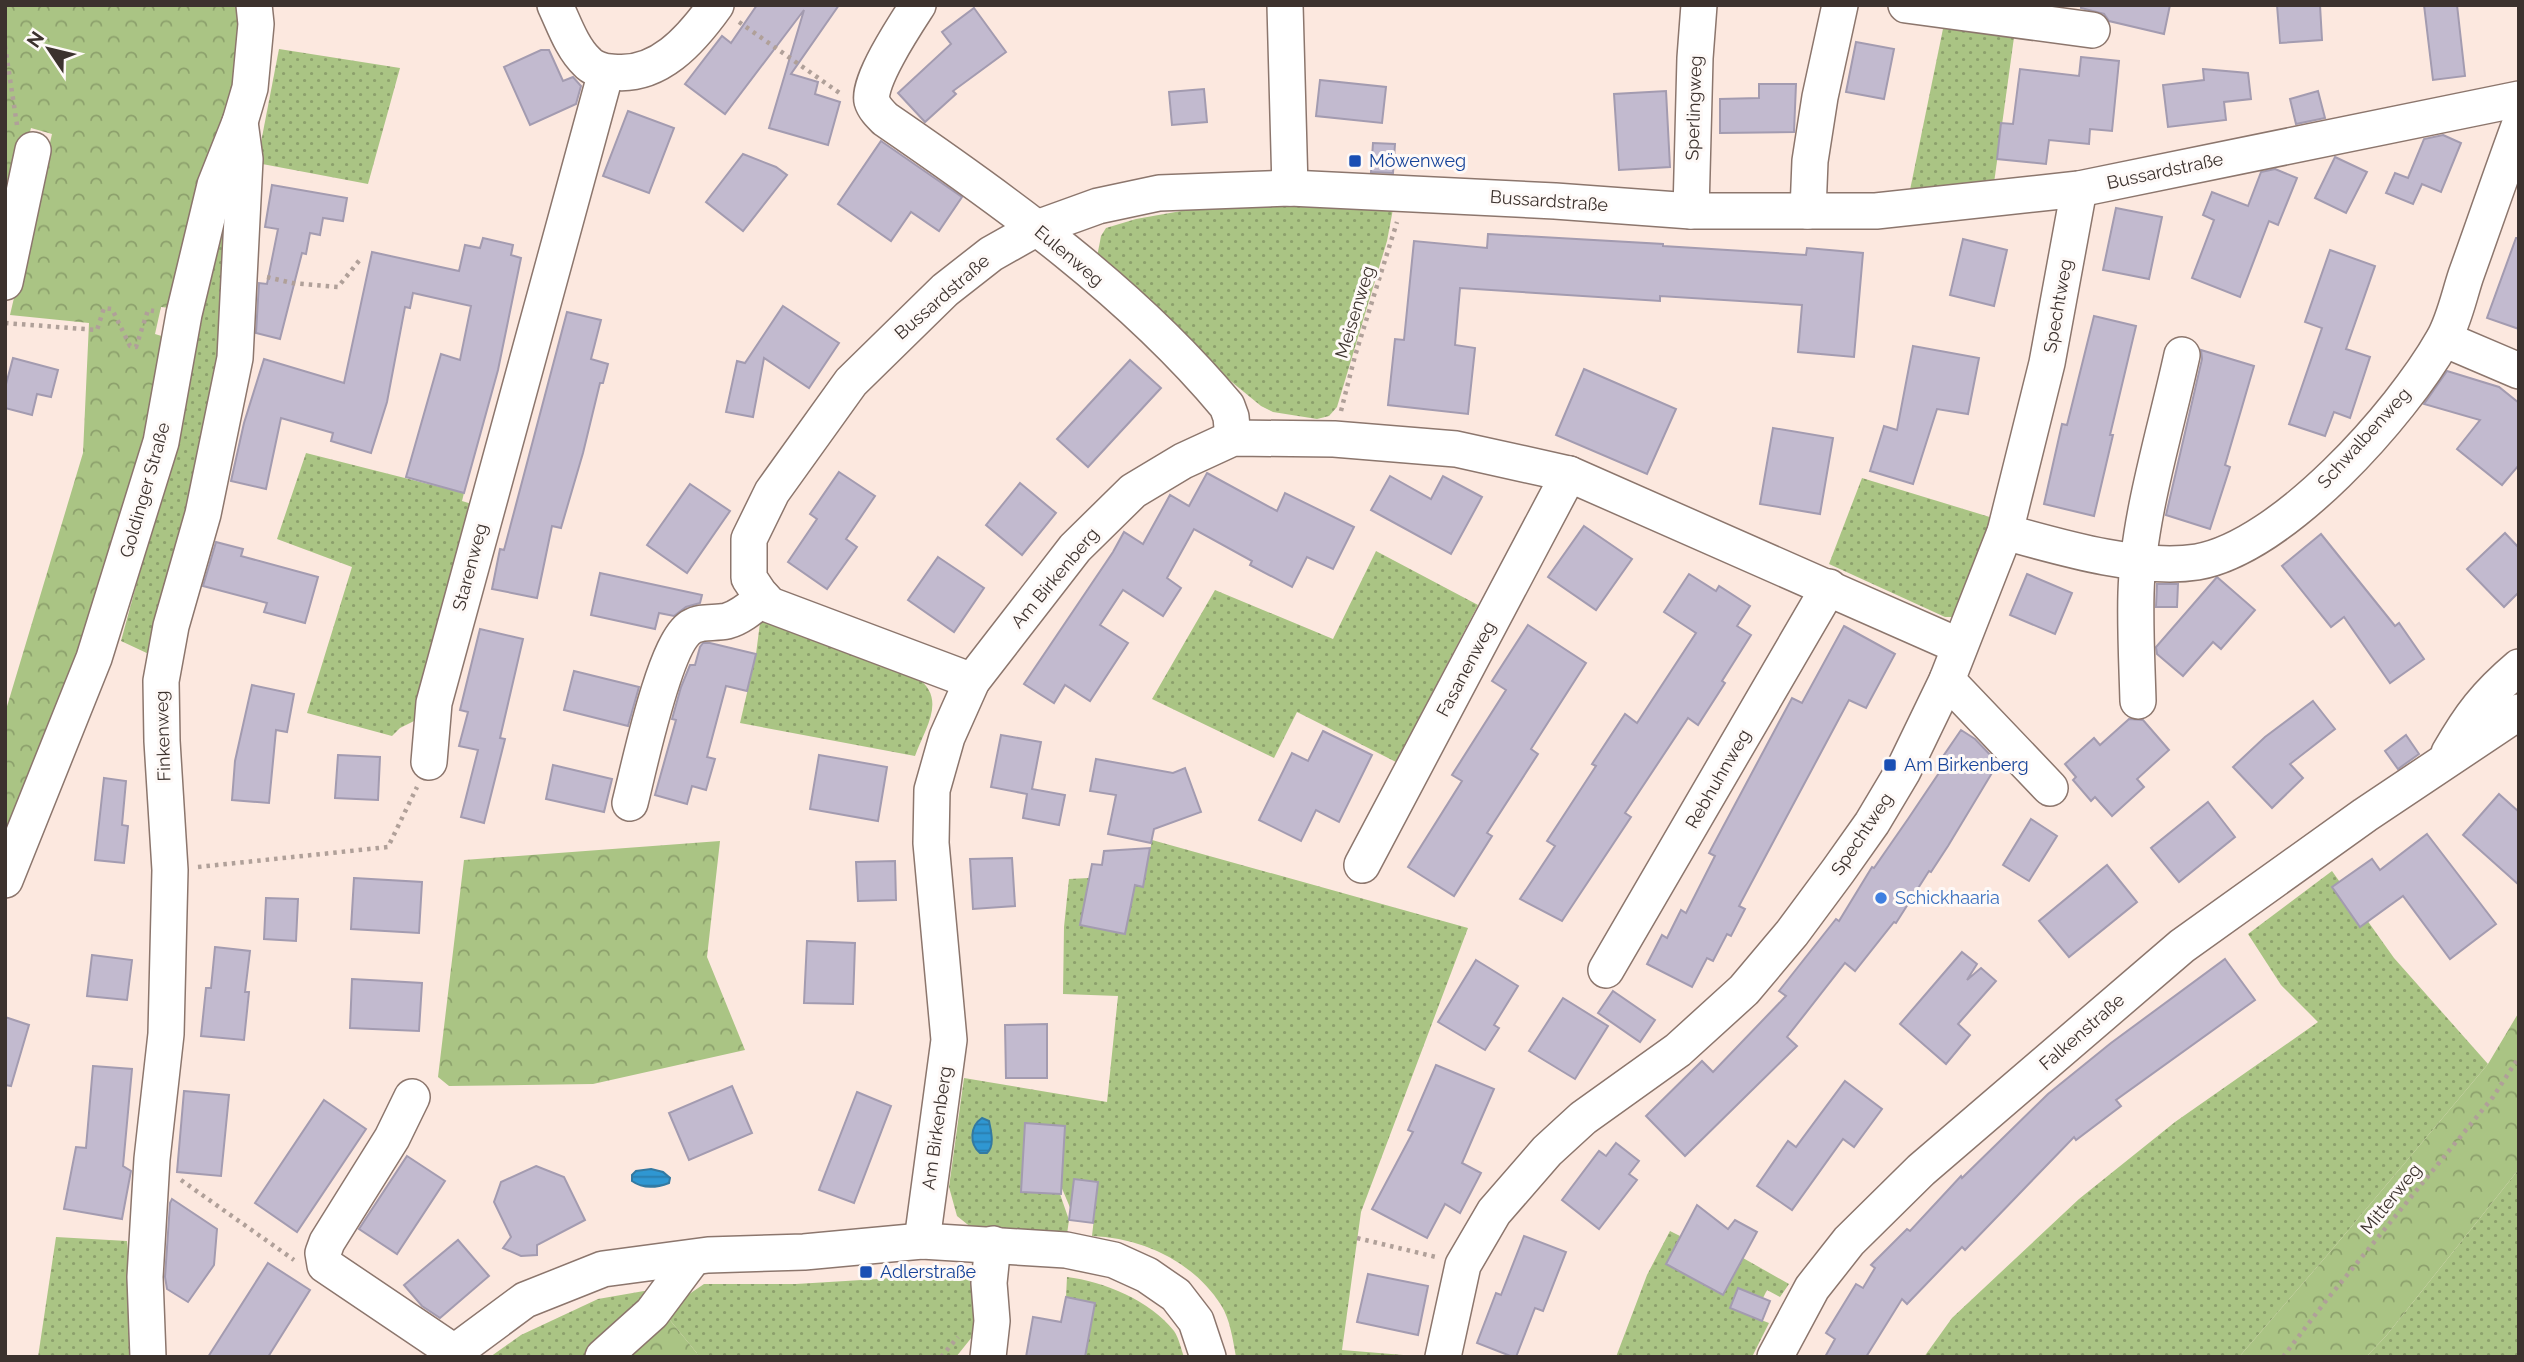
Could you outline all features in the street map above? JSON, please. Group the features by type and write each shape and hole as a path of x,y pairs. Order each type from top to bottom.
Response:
{"street":[{"name":"Goldinger Straße","path":"5,880 94,658 162,442 184,314 215,185 240,122 250,88 256,24 254,5"},
{"path":"555,5 576,47 588,64 606,72 625,74 668,58 716,6"},
{"path":"872,102 875,82 888,53 918,5"},
{"path":"1285,5 1290,188"},
{"name":"Sperlingweg","path":"1691,211 1699,5"},
{"path":"1808,211 1810,161 1820,97 1840,5"},
{"path":"1906,5 2092,30"},
{"name":"Starenweg","path":"429,762 434,703 606,72"},
{"name":"Bussardstraße","path":"763,598 749,578 749,540 772,492 851,382 946,290 991,254 1037,228 1098,206 1159,193 1290,188 1691,211 1876,211 2079,189 2519,99"},
{"name":"Eulenweg","path":"872,102 885,119 1037,228 1149,323 1227,405 1233,438"},
{"name":"Finkenweg","path":"148,1357 145,1277 152,1159 166,1034 170,870 161,681 170,626 203,514 235,358 245,159 240,122"},
{"name":"Schwalbenweg","path":"2005,532 2076,552 2158,563 2197,562 2233,551 2265,533 2301,505 2336,474 2398,405 2444,338 2519,125"},
{"path":"5,282 33,149"},
{"name":"Spechtweg","path":"1443,1357 1463,1265 1494,1212 1547,1151 1583,1118 1678,1050 1744,990 1792,933 1872,824 1903,771 1947,680 2005,532 2047,363 2079,189"},
{"path":"2444,338 2519,371"},
{"path":"2138,701 2136,592 2147,514 2182,355"},
{"name":"Am Birkenberg","path":"922,1241 949,1040 931,843 932,790 947,737 972,681 1074,548 1133,491 1183,461 1233,438 1334,439 1456,449 1569,474 1959,646"},
{"name":"Fasanenweg","path":"1362,864 1569,474"},
{"name":"Rebhuhnweg","path":"1606,970 1829,587"},
{"path":"630,803 662,683 680,638 690,628 705,622 726,621 741,615 763,598 770,605 972,681"},
{"name":"Falkenstraße","path":"2443,762 2480,703 2519,667"},
{"path":"1947,680 2050,788"},
{"name":"Falkenstraße","path":"1774,1357 1812,1288 1849,1241 1921,1170 2182,946 2365,815 2519,712"},
{"path":"412,1097 392,1138 327,1242 323,1254 325,1265 451,1354 525,1300 603,1269 693,1258 804,1252 922,1241 1066,1250 1114,1260 1147,1275 1176,1295 1196,1321 1208,1357"},
{"path":"988,1357 992,1321 989,1283 993,1244"},
{"path":"603,1357 652,1313 693,1258"}],"path":[{"path":"716,6 849,100 872,102"},
{"path":"5,46 15,123 33,149"},
{"name":"Meisenweg","path":"1334,439 1355,356 1406,193"},
{"path":"239,272 292,283 338,287 362,257"},
{"path":"5,323 97,330 104,308 113,309 130,346 136,347 148,310 184,314"},
{"path":"170,870 388,847 429,762"},
{"name":"Mitterweg","path":"2283,1357 2493,1097 2519,1057"},
{"path":"152,1159 303,1266 325,1265"},
{"path":"1357,1238 1463,1265"}],"green space":[{"path":"5,5 238,5 242,39 235,76 170,308 161,307 155,334 168,338 131,498 80,659 5,852 5,713 83,453 89,323 10,315 52,134 31,128 5,226"},
{"path":"1945,19 2015,30 1994,183 1910,190"},
{"path":"279,49 400,68 368,184 257,163"},
{"path":"235,163 217,395 151,655 121,641 176,439 196,313"},
{"path":"1243,203 1393,209 1387,241 1337,407 1329,416 1317,419 1273,412 1261,406 1205,360 1097,257 1101,236 1106,228 1136,219 1215,205"},
{"path":"306,453 464,493 462,501 475,505 418,719 400,728 392,736 307,713 352,567 277,539"},
{"path":"1862,478 1993,518 1960,613 1945,617 1829,564"},
{"path":"1376,551 1478,605 1396,762 1297,712 1274,758 1152,699 1215,590 1333,639"},
{"path":"761,615 916,677 926,685 931,694 931,714 915,756 740,723 756,654"},
{"path":"1152,840 1468,928 1361,1212 1342,1350 1428,1357 1236,1357 1224,1311 1196,1276 1181,1264 1147,1247 1129,1241 1092,1236 1098,1182 1074,1179 1071,1210 1061,1186 1065,1126 1025,1124 1021,1192 1060,1194 1069,1220 1067,1234 972,1228 957,1216 949,1187 964,1078 1107,1102 1118,996 1063,994 1064,927 1069,879 1089,878 1080,925 1135,885 1143,886"},
{"path":"720,841 707,957 745,1050 593,1084 449,1086 438,1077 464,860"},
{"path":"2332,871 2394,958 2488,1064 2239,1357 1924,1357 1952,1318 2079,1199 2175,1122 2318,1022 2281,985 2248,934"},
{"path":"2519,1012 2519,1169 2386,1336 2366,1357 2239,1357 2488,1064"},
{"path":"2519,1169 2519,1357 2366,1357 2386,1336"},
{"path":"1670,1231 1680,1236 1666,1264 1723,1294 1743,1258 1789,1284 1780,1297 1767,1290 1763,1298 1738,1288 1730,1308 1769,1323 1752,1357 1616,1357 1647,1275"},
{"path":"56,1237 127,1241 137,1357 38,1357"},
{"path":"977,1273 980,1327 956,1357 700,1357 665,1314 704,1284 796,1284"},
{"path":"1067,1277 1111,1288 1153,1310 1174,1331 1184,1357 1085,1357 1095,1303 1066,1297"},
{"path":"648,1292 586,1357 490,1357 521,1335 598,1299"},
{"path":"665,1314 700,1357 617,1357"}],"water":[{"path":"982,1118 989,1121 991,1134 992,1142 987,1153 980,1153 976,1149 972,1135"},
{"path":"651,1169 663,1172 670,1178 669,1183 650,1187 632,1181 632,1175 636,1171"}],"building":[{"path":"757,5 839,5 791,74 818,82 815,94 840,102 828,145 769,128 804,10 725,114 685,84 722,36 731,43"},
{"path":"2081,5 2170,5 2164,34 2109,21 2104,14 2081,8"},
{"path":"2277,5 2320,5 2322,40 2280,43"},
{"path":"2424,5 2457,5 2465,76 2433,80"},
{"path":"974,8 1006,52 953,91 956,94 925,122 898,93 951,44 942,32"},
{"path":"1856,42 1894,49 1884,99 1846,92"},
{"path":"541,50 549,50 563,81 573,77 581,86 576,104 530,125 504,67"},
{"path":"2081,57 2119,61 2112,131 2090,129 2089,144 2049,140 2046,164 1997,159 2001,123 2013,124 2020,69 2079,76"},
{"path":"2203,69 2248,73 2251,99 2224,102 2226,120 2168,127 2163,85 2204,80"},
{"path":"1320,80 1386,87 1382,123 1316,116"},
{"path":"1759,84 1796,84 1794,132 1720,133 1720,99 1759,98"},
{"path":"1204,89 1207,122 1172,125 1169,92"},
{"path":"1666,91 1670,167 1619,170 1614,94"},
{"path":"2318,91 2325,118 2296,124 2290,99"},
{"path":"628,111 674,128 649,193 603,176"},
{"path":"2443,135 2461,143 2441,192 2422,184 2413,204 2386,193 2395,173 2408,178 2424,139"},
{"path":"881,141 962,197 939,231 911,212 891,241 838,204"},
{"path":"1373,143 1395,144 1393,173 1371,172"},
{"path":"743,154 776,167 787,175 743,231 706,202"},
{"path":"2335,157 2367,172 2346,213 2315,198"},
{"path":"2275,169 2297,178 2278,225 2269,221 2240,297 2192,278 2214,220 2203,215 2212,192 2248,206 2261,172"},
{"path":"272,185 347,198 343,221 323,218 320,235 310,233 306,254 302,253 280,339 256,333 259,283 267,284 278,229 265,227"},
{"path":"2116,208 2162,217 2149,279 2103,270"},
{"path":"1488,234 1806,255 1807,248 1863,253 1854,357 1798,352 1802,305 1660,296 1660,301 1460,288 1455,345 1475,348 1468,414 1388,405 1395,339 1404,340 1414,241 1487,248"},
{"path":"483,238 513,245 511,255 521,258 498,370 464,493 406,477 441,354 460,360 471,306 413,293 410,308 405,307 387,402 371,453 331,441 333,433 281,418 266,489 231,481 244,423 264,359 344,383 372,252 459,271 465,245 480,248"},
{"path":"2516,238 2519,238 2519,329 2487,318"},
{"path":"1963,239 2007,250 1994,306 1950,295"},
{"path":"2330,250 2375,266 2346,349 2370,357 2350,418 2334,412 2325,436 2289,424 2322,328 2305,322"},
{"path":"783,306 839,343 809,388 764,358 753,417 726,412 737,361 745,363"},
{"path":"567,312 601,320 591,359 608,364 603,383 600,383 561,528 552,526 537,598 492,589 500,549 504,550"},
{"path":"2094,316 2136,326 2094,516 2044,504 2062,424 2067,425"},
{"path":"1913,346 1979,358 1968,414 1937,409 1913,484 1870,471 1884,426 1897,430"},
{"path":"2201,350 2254,366 2225,465 2230,467 2210,529 2166,515 2202,359"},
{"path":"13,358 58,370 51,397 37,394 32,415 5,408 5,388"},
{"path":"1130,360 1161,388 1088,467 1057,439"},
{"path":"1584,369 1676,409 1647,474 1556,435"},
{"path":"2447,371 2499,387 2519,403 2519,465 2502,485 2457,449 2480,420 2424,404"},
{"path":"1773,428 1833,438 1820,514 1760,504"},
{"path":"839,472 875,496 846,539 857,547 827,589 788,562 817,519 810,514"},
{"path":"1207,473 1277,511 1285,493 1354,527 1333,569 1307,557 1292,587 1250,565 1252,561 1194,529 1167,578 1181,588 1163,616 1123,590 1100,625 1128,643 1090,701 1065,685 1054,703 1024,684 1124,532 1143,544 1170,495 1189,506"},
{"path":"1390,476 1431,499 1443,476 1482,497 1451,554 1371,510"},
{"path":"1020,483 1056,513 1022,555 986,525"},
{"path":"690,484 730,511 687,573 647,545"},
{"path":"1584,526 1632,559 1596,610 1548,577"},
{"path":"2505,533 2519,548 2519,592 2504,607 2467,569"},
{"path":"2321,534 2395,626 2399,623 2424,659 2390,683 2344,617 2331,627 2282,566"},
{"path":"216,542 243,549 241,556 318,577 305,623 264,612 267,603 203,586"},
{"path":"938,557 984,588 954,632 908,600"},
{"path":"600,573 702,595 700,603 686,607 674,616 659,613 655,629 591,615"},
{"path":"1689,574 1716,591 1719,586 1750,606 1737,626 1751,635 1698,725 1688,718 1625,813 1631,817 1562,921 1520,899 1555,846 1547,841 1596,766 1592,764 1625,714 1637,723 1696,633 1664,612"},
{"path":"2027,574 2072,593 2055,634 2010,615"},
{"path":"2217,577 2255,610 2221,649 2213,642 2183,676 2157,654 2156,647"},
{"path":"2157,584 2178,584 2177,607 2156,607"},
{"path":"1528,625 1586,663 1531,749 1538,754 1487,833 1492,836 1454,896 1408,867 1462,781 1452,775 1506,690 1492,681"},
{"path":"1844,626 1895,654 1866,708 1849,700 1739,906 1745,909 1731,936 1727,934 1713,961 1707,958 1692,987 1647,964 1662,935 1667,938 1681,910 1686,913 1715,856 1709,853 1792,698 1802,703"},
{"path":"480,629 523,639 500,738 505,739 484,823 461,817 478,750 459,746 468,712 460,710"},
{"path":"703,643 756,654 747,691 726,686 707,757 715,759 706,790 692,786 687,804 655,795 676,720 672,719 681,687 690,665 695,665"},
{"path":"574,671 639,687 628,726 564,710"},
{"path":"252,685 294,694 287,732 276,730 269,803 232,800 235,761"},
{"path":"2313,701 2335,729 2290,764 2303,778 2272,808 2233,767 2265,737"},
{"path":"2129,719 2143,720 2169,750 2137,779 2144,787 2112,816 2095,797 2091,801 2073,780 2076,777 2065,764 2094,738 2100,745"},
{"path":"1961,730 1975,739 1998,763 1948,846 1896,923 1894,922 1855,971 1845,963 1787,1037 1797,1046 1685,1156 1646,1116 1702,1061 1713,1072 1786,996 1779,991 1836,919 1839,921 1872,867 1874,868 1949,758 1944,755"},
{"path":"1323,731 1372,755 1339,822 1316,810 1301,841 1259,820 1292,753 1308,761"},
{"path":"1001,735 1041,742 1032,789 1065,795 1059,825 1023,818 1027,794 991,787"},
{"path":"2406,735 2419,754 2398,769 2385,751"},
{"path":"338,755 380,757 378,800 335,798"},
{"path":"819,755 887,767 878,821 810,809"},
{"path":"1096,759 1173,773 1185,768 1201,812 1154,829 1151,843 1108,834 1116,795 1090,791"},
{"path":"553,765 612,779 604,812 546,799"},
{"path":"104,778 126,781 122,825 128,826 124,863 95,860"},
{"path":"2499,794 2519,812 2519,885 2463,835"},
{"path":"2208,802 2235,837 2179,882 2151,848"},
{"path":"2031,819 2057,836 2029,881 2003,865"},
{"path":"2427,834 2496,924 2450,959 2403,896 2360,927 2332,887 2372,859 2380,870"},
{"path":"1150,848 1143,887 1135,885 1125,934 1080,925 1092,864 1102,865 1104,851"},
{"path":"1012,858 1015,906 973,909 970,859"},
{"path":"895,861 896,900 858,901 856,862"},
{"path":"2107,865 2137,902 2069,957 2039,921"},
{"path":"354,878 422,882 419,933 351,929"},
{"path":"266,898 298,899 296,941 264,939"},
{"path":"807,941 855,943 853,1004 804,1003"},
{"path":"215,947 250,951 245,992 249,992 244,1040 201,1036 206,988 211,988"},
{"path":"1962,952 1977,964 1967,980 1981,968 1996,981 1958,1024 1970,1035 1946,1064 1900,1024"},
{"path":"92,955 132,960 127,1000 87,996"},
{"path":"2225,959 2255,1000 2116,1100 2121,1106 2076,1140 2074,1137 1965,1250 1962,1247 1907,1304 1902,1299 1866,1357 1825,1357 1835,1339 1826,1333 1856,1284 1863,1288 1875,1268 1871,1265 1907,1229 1910,1231 1961,1176 1962,1178 2048,1094 2111,1043"},
{"path":"1476,960 1518,986 1494,1025 1499,1028 1485,1050 1438,1022"},
{"path":"352,979 422,983 419,1031 350,1028"},
{"path":"1613,991 1655,1020 1640,1042 1598,1013"},
{"path":"1563,998 1608,1026 1575,1079 1529,1051"},
{"path":"5,1017 29,1025 11,1086 5,1085"},
{"path":"1047,1024 1047,1078 1006,1078 1005,1025"},
{"path":"1436,1065 1494,1089 1462,1163 1481,1173 1460,1213 1445,1204 1427,1238 1372,1209 1413,1132 1408,1130"},
{"path":"93,1066 132,1069 123,1166 131,1171 122,1219 64,1209 76,1147 86,1148"},
{"path":"1845,1081 1882,1109 1854,1147 1843,1139 1792,1210 1757,1186 1788,1141 1796,1147"},
{"path":"732,1086 752,1133 689,1160 669,1113"},
{"path":"184,1091 229,1095 221,1176 177,1172"},
{"path":"857,1092 891,1106 854,1203 819,1190"},
{"path":"324,1100 366,1129 297,1232 255,1203"},
{"path":"1025,1123 1065,1126 1061,1194 1021,1192"},
{"path":"1616,1143 1639,1161 1629,1174 1637,1180 1599,1229 1562,1200 1599,1151 1606,1156"},
{"path":"407,1156 445,1181 397,1254 359,1229"},
{"path":"536,1166 564,1177 585,1220 537,1245 537,1255 521,1256 503,1248 511,1237 494,1202 501,1182"},
{"path":"1074,1179 1098,1182 1093,1223 1069,1220"},
{"path":"172,1199 217,1229 214,1265 188,1302 167,1289 165,1277"},
{"path":"1697,1205 1728,1229 1735,1220 1757,1232 1723,1295 1666,1264"},
{"path":"1524,1236 1566,1252 1543,1311 1535,1308 1516,1357 1513,1357 1477,1343 1496,1293 1501,1295"},
{"path":"458,1240 489,1276 440,1318 422,1306 404,1285"},
{"path":"268,1263 310,1290 268,1357 208,1357"},
{"path":"1368,1274 1428,1286 1418,1335 1357,1322"},
{"path":"1738,1288 1770,1301 1762,1321 1730,1308"},
{"path":"1066,1297 1095,1303 1085,1357 1026,1357 1033,1317 1061,1322"}],"place":[{"name":"Möwenweg","path":"1355,161"},
{"name":"Am Birkenberg","path":"1890,765"},
{"name":"Schickhaaria","path":"1881,898"},
{"name":"Adlerstraße","path":"866,1272"}]}
